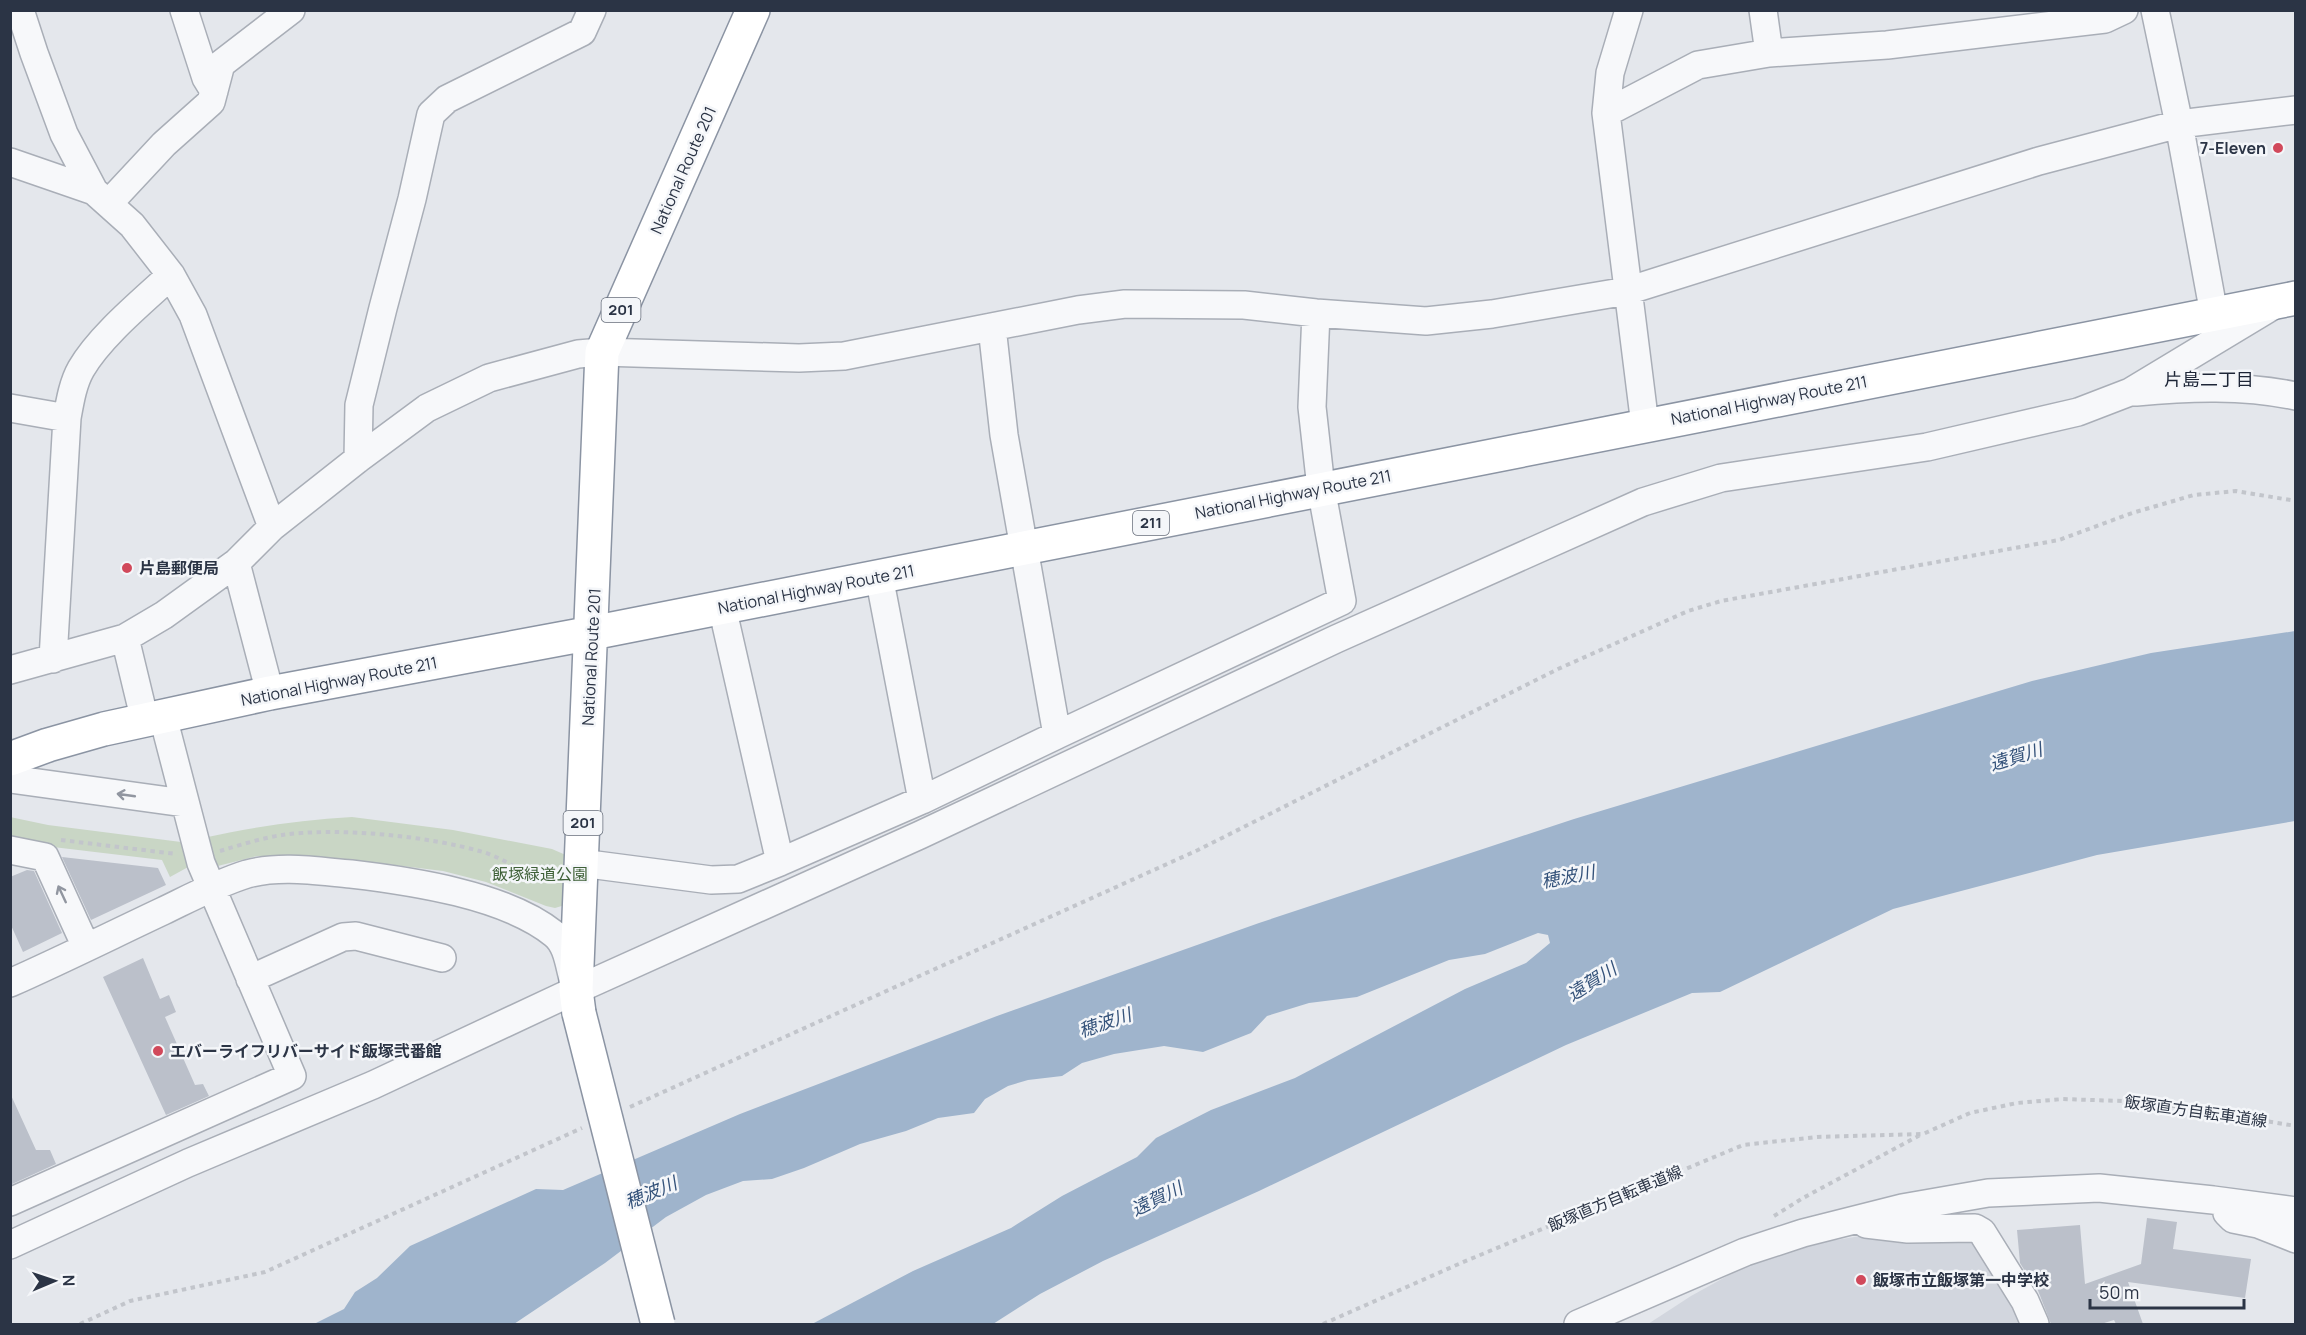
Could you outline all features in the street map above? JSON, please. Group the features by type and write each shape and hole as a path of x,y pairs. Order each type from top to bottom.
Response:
{"highway":[{"name":"National Route 201","path":"658,1324 578,1001 581,863 602,352 753,10"},
{"name":"National Highway Route 211","path":"10,759 48,745 270,693 1023,549 1321,488 2289,299"}],"street":[{"path":"20,10 64,134 101,197 132,225 171,274 193,315 272,527"},
{"path":"184,10 206,78 214,91"},
{"path":"101,197 211,102 221,64 291,10"},
{"path":"358,459 358,405 412,199 431,114 447,99 582,32 592,10"},
{"path":"1629,10 1610,73 1605,113 1645,425"},
{"path":"1762,10 1769,53"},
{"path":"1605,113 1698,65 1769,53 1887,45 2105,19 2124,10"},
{"path":"2159,11 2214,314"},
{"path":"10,670 125,638 164,615 236,562 272,527 427,408 489,378 578,354 602,352 799,358 844,356 1078,310 1125,304 1244,305 1426,321 1492,314 1627,291 2039,161 2179,124 2295,110"},
{"path":"10,162 101,197"},
{"path":"53,659 67,418 71,398 80,371 90,355 171,274"},
{"path":"10,1245 188,1163 578,1001 920,835 1336,639 1644,502 1721,478 1927,447 2078,412 2130,392 2289,299"},
{"path":"581,863 711,880 738,879 922,800 1342,601 1321,488 1312,407 1316,313"},
{"path":"992,327 1004,435 1058,735"},
{"path":"2130,392 2191,387 2271,391 2295,396"},
{"path":"10,408 67,418"},
{"path":"236,562 270,693"},
{"path":"879,576 922,800"},
{"path":"722,607 780,862"},
{"path":"10,1202 292,1076 201,863 184,803 125,638"},
{"path":"10,779 184,803"},
{"path":"10,850 45,857 86,947"},
{"path":"10,983 211,888 246,874 281,868 390,879 438,888 489,901 534,921 556,935 567,953 578,1001"},
{"path":"250,979 343,937 356,936 442,958"},
{"path":"10,1217 34,1205 59,1181"},
{"path":"1578,1324 1744,1252 1803,1233 1902,1208 1988,1193 2099,1188 2295,1211"},
{"path":"2213,1200 2234,1219 2258,1224 2295,1239"},
{"path":"1846,1222 1908,1229 1975,1228 1982,1232 2025,1301 2035,1324"}],"path":[{"path":"621,1111 1198,850 1558,669 1688,611 1721,601 2060,540 2132,513 2194,495 2235,491 2295,501"},
{"path":"58,840 180,854 189,872 211,853 283,835 339,832 410,838 484,852 512,865 535,880"},
{"name":"飯塚直方自転車道線","path":"1774,1216 1923,1134 1970,1113 2017,1102 2063,1099 2150,1102 2295,1126"},
{"path":"80,1324 130,1300 264,1272 589,1125"},
{"name":"飯塚直方自転車道線","path":"1323,1324 1461,1263 1743,1145 1817,1137 1923,1134"}],"shaded area":[{"name":"飯塚市立飯塚第一中学校","path":"1873,1234 1968,1238 1986,1246 2027,1324 1648,1324 1691,1296 1747,1265 1817,1243"}],"green space":[{"path":"10,817 48,825 181,842 190,866 170,877 162,860 11,842"},
{"name":"飯塚緑道公園","path":"352,817 453,830 552,849 568,856 565,905 555,908 546,906 486,882 443,871 386,864 257,856 210,868 203,838 277,824"}],"water":[{"path":"2295,631 2295,821 2097,855 1893,909 1720,992 1692,993 1566,1045 1259,1191 1103,1261 1040,1294 993,1324 812,1324 913,1271 1011,1228 1062,1196 1137,1157 1156,1138 1211,1110 1295,1078 1465,989 1526,963 1550,943 1548,935 1538,933 1485,954 1449,960 1357,997 1309,1003 1267,1016 1251,1033 1203,1052 1164,1046 1114,1054 1082,1063 1062,1076 1028,1080 1008,1086 985,1099 974,1113 938,1118 906,1131 860,1144 772,1179 743,1181 706,1195 666,1217 605,1263 514,1324 314,1324 344,1309 355,1292 377,1278 410,1246 536,1189 563,1190 740,1114 997,1016 1259,923 1574,819 2032,681 2151,653"}],"building":[{"path":"62,857 158,868 166,885 91,920"},
{"path":"27,870 34,871 62,933 23,952 10,923 10,877"},
{"name":"エバーライフリバーサイド飯塚弐番館","path":"143,958 160,999 169,995 176,1012 165,1017 195,1085 203,1084 209,1096 166,1115 103,977"},
{"path":"10,1093 36,1150 50,1150 56,1164 10,1185"},
{"path":"2147,1218 2177,1222 2173,1249 2251,1259 2245,1298 2128,1282 2143,1324 2116,1324 2114,1320 2101,1324 2051,1324 2032,1275 2028,1276 2020,1263 2017,1230 2080,1225 2085,1284 2141,1264"}],"place":[{"name":"7-Eleven","path":"2278,148"},
{"name":"片島郵便局","path":"127,568"},
{"name":"エバーライフリバーサイド飯塚弐番館","path":"158,1051"},
{"name":"飯塚市立飯塚第一中学校","path":"1861,1280"}],"district":[{"name":"片島二丁目","path":"2209,380"}],"water label":[{"name":"遠賀川","path":"2016,757"},
{"name":"穂波川","path":"1568,877"},
{"name":"遠賀川","path":"1592,982"},
{"name":"穂波川","path":"1105,1023"},
{"name":"穂波川","path":"651,1193"},
{"name":"遠賀川","path":"1157,1199"}]}
